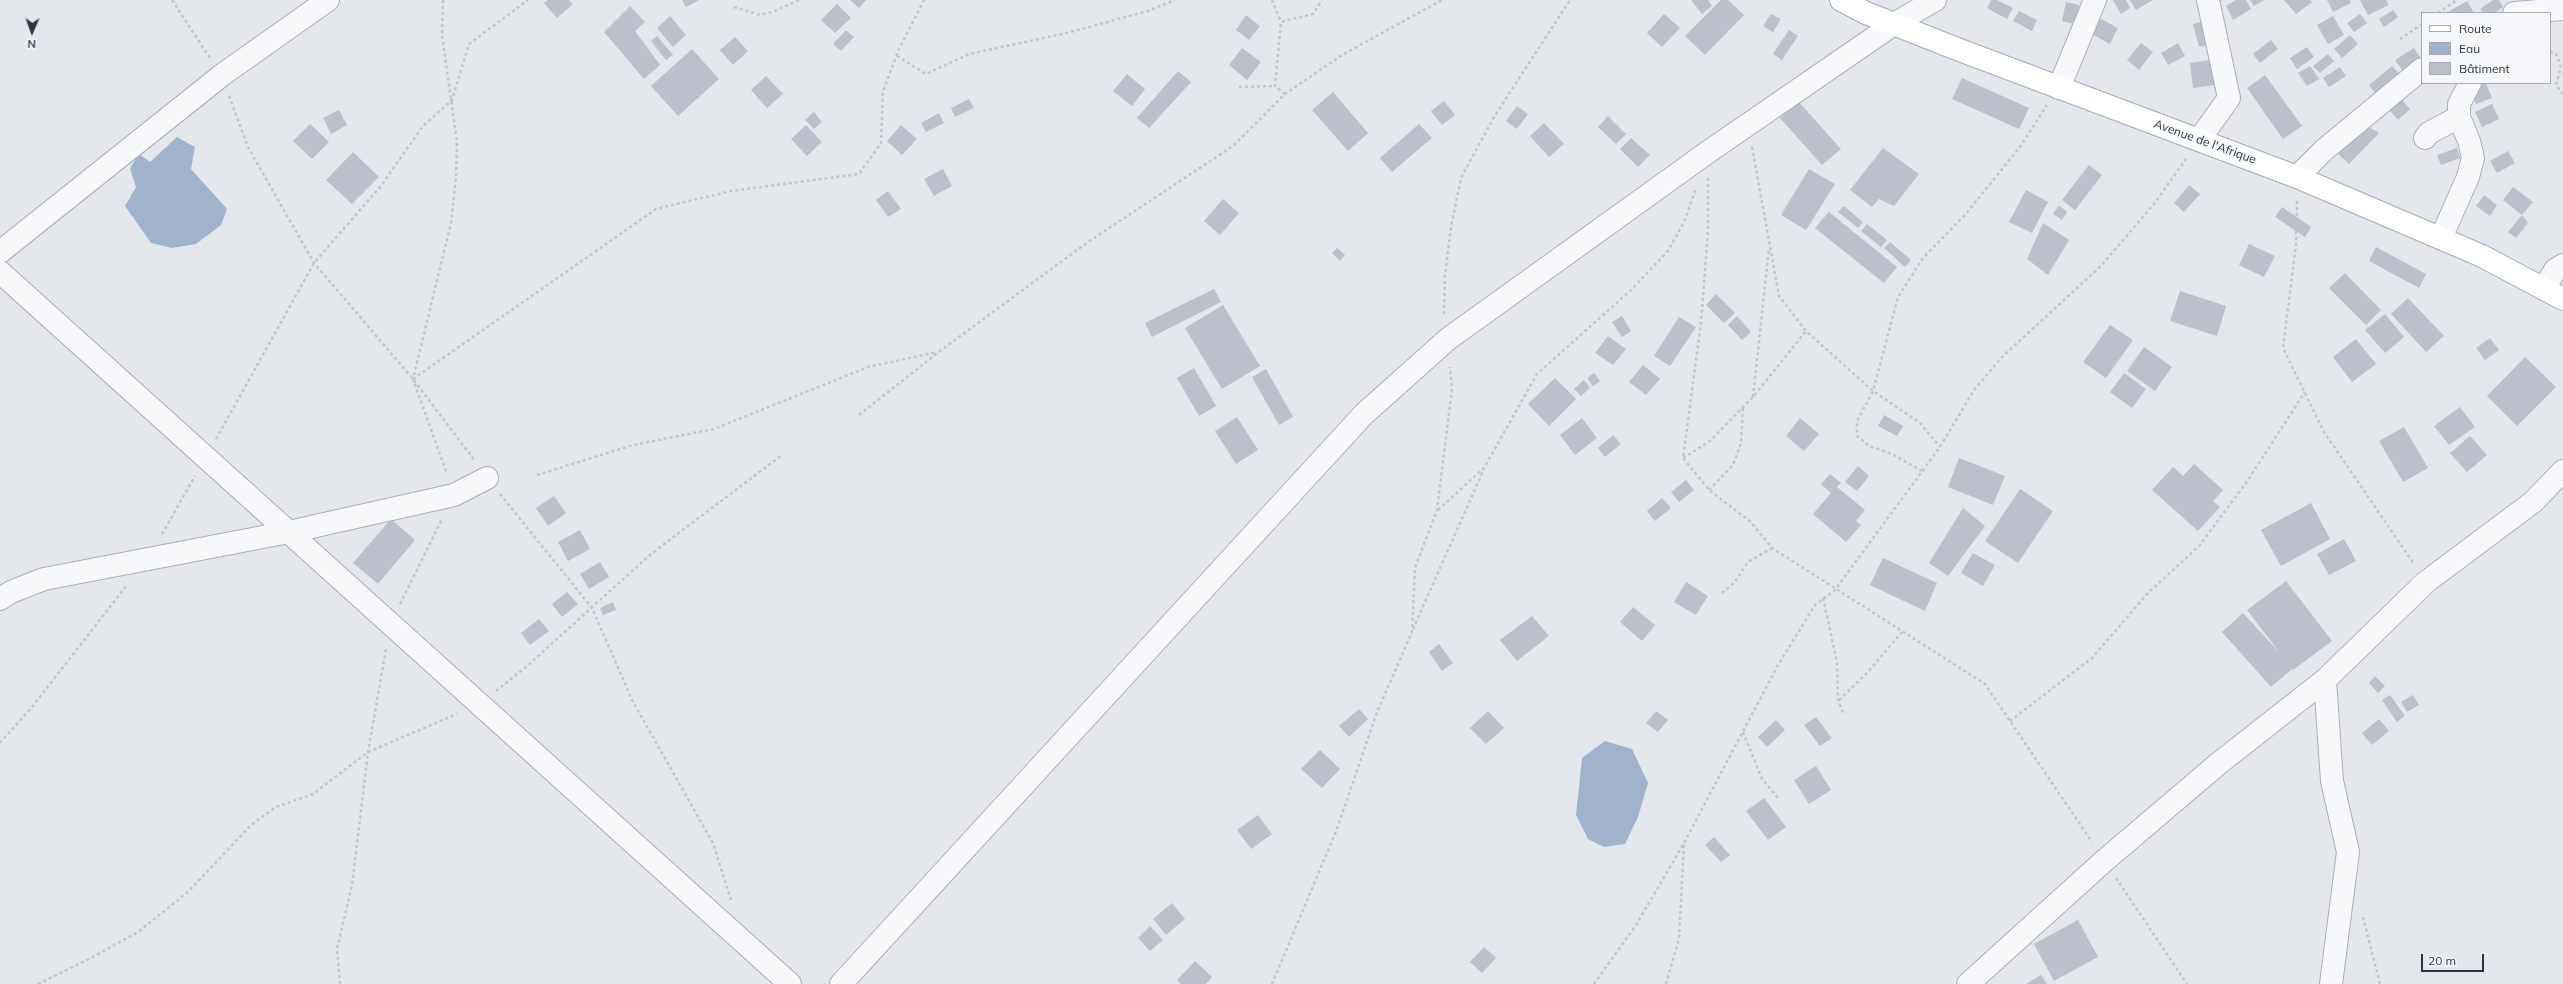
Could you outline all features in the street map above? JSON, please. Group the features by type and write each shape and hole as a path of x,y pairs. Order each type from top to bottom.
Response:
{"main road":[{"name":"Avenue de l'Afrique","path":"1841,0 1894,24 2059,88 2297,177 2482,256 2563,299"}],"street":[{"path":"0,252 222,75 328,0"},
{"path":"841,984 1364,414 1448,339 1708,152 1894,24 1935,0"},
{"path":"2059,88 2095,0"},
{"path":"2198,140 2229,98 2208,0"},
{"path":"2514,8 2563,9"},
{"path":"2297,177 2324,150 2421,70"},
{"path":"2441,238 2468,177 2473,158 2470,141 2459,117 2459,104 2469,84"},
{"path":"2425,138 2429,133 2459,117"},
{"path":"2544,289 2555,270 2563,265"},
{"path":"0,272 790,984"},
{"path":"1968,984 2104,862 2218,764 2325,680 2426,582 2533,502 2563,470"},
{"path":"0,599 11,592 44,579 289,532 454,495 487,478"},
{"path":"2325,680 2332,781 2348,852 2331,984"}],"path":[{"path":"0,743 32,707 148,558 314,263 380,187 423,126 452,100 469,44 528,0"},
{"path":"734,7 760,15 775,11 800,0"},
{"path":"413,379 656,209 731,191 859,174 881,143 883,92 897,56 924,0"},
{"path":"897,56 926,74 969,54 1067,33 1148,11 1176,0"},
{"path":"1272,0 1281,22 1275,86"},
{"path":"1281,22 1313,14 1322,0"},
{"path":"859,415 940,351 1088,242 1233,146 1285,94 1342,55 1442,0"},
{"path":"1412,632 1415,568 1437,510 1452,389 1444,311 1445,276 1451,227 1461,178 1494,117 1570,0"},
{"path":"2439,12 2457,0"},
{"path":"2400,39 2421,25"},
{"path":"2551,52 2556,54 2560,67 2556,85 2563,94"},
{"path":"1239,88 1275,86 1285,94"},
{"path":"1922,472 1892,454 1869,446 1857,436 1857,421 1873,391 1898,297 1923,258 1966,215 2020,147 2059,88"},
{"path":"1749,124 1769,246 1780,296 1806,332 1873,391 1920,423 1940,447"},
{"path":"1594,984 1636,925 1684,843 1778,665 1815,605 1835,590 1940,447 1974,390 2002,356 2100,266 2154,204 2198,140"},
{"path":"1708,152 1708,230 1701,323 1683,458 1709,490 1751,522 1772,548 1835,590 1985,684 2187,984"},
{"path":"1272,984 1337,829 1377,712 1484,468 1537,374 1630,290 1668,251 1685,220 1708,152"},
{"path":"2297,177 2296,245 2283,348 2306,392 2324,432 2426,582"},
{"path":"1753,397 1769,246"},
{"path":"1683,458 1710,441 1753,397 1806,332"},
{"path":"537,475 633,445 714,429 868,367 940,351"},
{"path":"2010,721 2092,658 2147,594 2199,546 2246,483 2306,392"},
{"path":"1709,490 1733,465 1741,443 1743,407"},
{"path":"38,984 91,958 138,932 188,892 251,825 276,807 313,794 368,752 480,704 527,666 651,554 782,456"},
{"path":"1437,510 1484,468"},
{"path":"1722,593 1734,583 1748,562 1772,548"},
{"path":"1824,598 1837,662 1838,700 1844,715"},
{"path":"1838,700 1862,679 1902,632"},
{"path":"1743,731 1762,779 1778,798"},
{"path":"1666,984 1679,939 1684,843"},
{"path":"2362,912 2380,984"}],"water":[{"path":"177,137 195,147 191,169 227,209 221,225 196,244 172,248 151,243 125,206 136,187 130,168 139,154 150,162"},
{"path":"1605,741 1632,749 1648,783 1638,817 1625,844 1604,847 1588,839 1576,815 1582,758"}],"building":[{"path":"548,0 569,0 573,4 557,18 544,3"},
{"path":"682,0 699,0 686,7"},
{"path":"850,0 866,0 859,8"},
{"path":"1691,0 1708,0 1712,6 1702,14"},
{"path":"1721,0 1728,0 1744,15 1705,55 1685,36"},
{"path":"1991,0 1997,0 2013,8 2007,19 1987,8"},
{"path":"2113,0 2126,0 2130,8 2121,14"},
{"path":"2130,0 2153,0 2136,10"},
{"path":"2236,0 2246,0 2251,9 2233,20 2226,6"},
{"path":"2250,0 2264,0 2254,6"},
{"path":"2284,0 2310,0 2312,2 2296,14"},
{"path":"2327,0 2350,0 2351,3 2333,12"},
{"path":"2360,0 2386,0 2389,5 2368,15"},
{"path":"2493,0 2499,0 2503,7 2496,12 2482,12 2480,9"},
{"path":"2467,1 2473,12 2448,12"},
{"path":"2066,2 2079,5 2074,24 2062,21"},
{"path":"837,4 851,18 835,33 821,20"},
{"path":"630,6 645,22 635,31 660,65 644,79 604,32"},
{"path":"2393,10 2398,17 2384,27 2379,19"},
{"path":"2019,11 2037,20 2032,31 2013,21"},
{"path":"1664,14 1680,28 1662,47 1647,33"},
{"path":"1771,14 1781,19 1773,32 1763,26"},
{"path":"2360,14 2367,23 2354,32 2347,23"},
{"path":"1246,15 1260,26 1249,40 1236,30"},
{"path":"670,16 686,35 673,47 657,28"},
{"path":"2333,16 2344,35 2328,44 2317,25"},
{"path":"2099,18 2118,28 2110,44 2090,33"},
{"path":"2209,20 2215,43 2199,47 2193,24"},
{"path":"846,30 854,37 841,51 833,44"},
{"path":"1789,30 1798,36 1782,60 1773,54"},
{"path":"2350,35 2358,44 2342,58 2334,49"},
{"path":"657,36 673,55 666,60 651,41"},
{"path":"735,37 748,51 733,65 720,50"},
{"path":"2271,40 2278,49 2260,63 2253,54"},
{"path":"2141,43 2153,52 2139,70 2127,60"},
{"path":"2178,43 2185,56 2168,65 2161,53"},
{"path":"2307,47 2314,57 2297,69 2290,58"},
{"path":"1242,48 1261,62 1247,80 1229,65"},
{"path":"2414,48 2421,59 2403,71 2395,60"},
{"path":"692,49 719,79 678,116 651,86"},
{"path":"2328,54 2334,61 2320,73 2313,66"},
{"path":"2212,60 2215,85 2193,88 2190,63"},
{"path":"2310,66 2319,79 2307,86 2298,73"},
{"path":"2392,66 2399,74 2376,94 2369,85"},
{"path":"2340,67 2346,76 2329,87 2323,78"},
{"path":"1178,71 1191,82 1149,128 1137,118"},
{"path":"1127,74 1145,89 1132,106 1113,91"},
{"path":"2265,75 2302,126 2283,139 2247,88"},
{"path":"766,76 783,94 767,108 751,90"},
{"path":"1962,78 2029,108 2019,129 1952,99"},
{"path":"2474,84 2486,84 2492,98 2476,104 2469,86"},
{"path":"1333,92 1368,133 1348,151 1312,110"},
{"path":"2398,95 2410,109 2398,120 2386,106"},
{"path":"969,99 974,108 955,117 951,108"},
{"path":"1444,101 1455,115 1442,125 1431,111"},
{"path":"1798,101 1841,149 1822,165 1780,118"},
{"path":"2492,104 2499,119 2482,127 2475,112"},
{"path":"1517,106 1528,114 1517,129 1506,121"},
{"path":"339,110 347,125 331,134 323,118"},
{"path":"814,112 822,122 814,129 805,120"},
{"path":"939,113 944,123 926,132 921,123"},
{"path":"1608,116 1626,134 1616,144 1598,127"},
{"path":"1544,123 1564,144 1549,157 1530,136"},
{"path":"310,124 329,142 312,159 293,141"},
{"path":"1419,124 1432,138 1392,172 1380,158"},
{"path":"806,125 822,142 807,156 791,139"},
{"path":"901,125 917,139 902,155 887,141"},
{"path":"2366,125 2379,133 2349,164 2338,154"},
{"path":"1631,138 1650,155 1638,167 1620,149"},
{"path":"1883,148 1919,174 1894,206 1879,199 1872,207 1850,190"},
{"path":"2457,148 2460,158 2441,165 2437,155"},
{"path":"2508,151 2515,163 2497,173 2490,161"},
{"path":"353,152 379,177 352,204 326,180"},
{"path":"2089,165 2102,175 2075,210 2062,200"},
{"path":"943,169 952,186 934,196 924,179"},
{"path":"1809,169 1835,184 1806,230 1781,215"},
{"path":"2189,185 2200,194 2184,212 2174,203"},
{"path":"2513,187 2533,202 2522,215 2503,200"},
{"path":"2026,190 2048,202 2032,233 2009,222"},
{"path":"888,191 901,209 888,217 876,200"},
{"path":"2484,195 2497,205 2490,216 2476,206"},
{"path":"1223,199 1239,213 1220,235 1204,221"},
{"path":"2059,205 2067,212 2062,220 2053,214"},
{"path":"1844,206 1863,222 1858,228 1838,212"},
{"path":"2282,207 2311,227 2305,237 2275,217"},
{"path":"1829,212 1897,267 1884,283 1815,228"},
{"path":"2522,215 2528,223 2516,238 2508,232"},
{"path":"2043,223 2069,240 2048,275 2027,259"},
{"path":"1867,224 1887,240 1881,247 1861,231"},
{"path":"1890,242 1911,260 1905,267 1884,248"},
{"path":"2249,244 2275,256 2264,277 2239,265"},
{"path":"2376,247 2426,274 2419,288 2369,261"},
{"path":"1337,248 1345,255 1340,261 1332,253"},
{"path":"2345,273 2381,310 2366,325 2329,288"},
{"path":"1214,289 1221,302 1152,337 1145,323"},
{"path":"2180,291 2226,306 2217,336 2170,321"},
{"path":"1716,294 1735,313 1724,323 1706,305"},
{"path":"2408,298 2444,336 2426,352 2391,314"},
{"path":"1223,305 1260,366 1222,389 1185,328"},
{"path":"2385,314 2404,337 2385,353 2365,330"},
{"path":"1622,316 1631,331 1622,337 1612,322"},
{"path":"1737,316 1751,332 1742,340 1728,325"},
{"path":"1679,317 1696,327 1670,366 1654,356"},
{"path":"2110,325 2133,340 2106,378 2083,362"},
{"path":"1608,336 1626,349 1613,365 1595,353"},
{"path":"2490,338 2499,350 2485,360 2476,348"},
{"path":"2356,339 2376,364 2352,382 2333,357"},
{"path":"2144,347 2172,367 2155,391 2127,371"},
{"path":"2525,357 2556,387 2517,426 2487,396"},
{"path":"1643,365 1660,379 1646,395 1629,382"},
{"path":"1194,368 1216,406 1199,416 1177,378"},
{"path":"1266,369 1293,417 1279,425 1252,377"},
{"path":"1594,373 1600,381 1593,386 1587,378"},
{"path":"2124,373 2146,389 2132,408 2110,392"},
{"path":"1555,378 1576,399 1549,426 1528,404"},
{"path":"1584,380 1590,388 1581,396 1574,389"},
{"path":"2460,407 2475,427 2449,445 2434,426"},
{"path":"1884,415 1903,426 1897,436 1878,426"},
{"path":"1237,417 1258,450 1236,464 1215,431"},
{"path":"1582,418 1597,438 1575,455 1560,435"},
{"path":"1800,418 1819,434 1804,451 1786,436"},
{"path":"2404,427 2428,468 2403,482 2379,441"},
{"path":"1613,435 1621,444 1605,457 1598,448"},
{"path":"2470,436 2487,455 2467,472 2450,453"},
{"path":"1959,458 2005,476 1993,505 1948,487"},
{"path":"2194,464 2223,490 2213,501 2220,507 2198,531 2152,490 2173,467 2183,476"},
{"path":"1858,466 1869,476 1857,491 1845,482"},
{"path":"1830,474 1841,483 1837,487 1865,510 1856,521 1861,525 1846,542 1813,514 1831,493 1821,484"},
{"path":"1686,480 1694,490 1679,502 1671,492"},
{"path":"2020,489 2053,511 2018,563 1985,541"},
{"path":"554,496 566,513 548,526 536,508"},
{"path":"1662,498 1671,508 1655,521 1647,511"},
{"path":"2311,503 2330,539 2281,566 2261,530"},
{"path":"1963,508 1985,526 1948,576 1929,563"},
{"path":"391,519 415,540 378,584 353,563"},
{"path":"580,530 590,549 568,561 558,542"},
{"path":"2344,539 2356,561 2329,575 2317,554"},
{"path":"1973,553 1995,565 1983,586 1961,573"},
{"path":"1883,558 1937,583 1925,611 1870,585"},
{"path":"600,562 609,577 589,589 580,574"},
{"path":"2286,581 2332,641 2293,670 2292,669 2271,687 2222,632 2243,613 2280,653 2247,610"},
{"path":"1686,582 1708,596 1696,615 1674,602"},
{"path":"567,592 578,604 562,617 552,604"},
{"path":"613,602 616,610 603,615 600,608"},
{"path":"1633,607 1655,625 1642,641 1620,622"},
{"path":"1532,616 1549,636 1517,661 1500,640"},
{"path":"539,619 549,631 530,645 521,633"},
{"path":"1439,644 1453,663 1442,671 1429,652"},
{"path":"2375,676 2385,686 2378,693 2369,683"},
{"path":"2390,695 2405,716 2397,722 2382,700"},
{"path":"2413,695 2419,705 2407,712 2401,702"},
{"path":"1359,709 1368,719 1349,737 1339,726"},
{"path":"1488,711 1504,728 1486,744 1470,728"},
{"path":"1656,711 1668,720 1658,732 1646,723"},
{"path":"1816,717 1832,738 1820,746 1804,725"},
{"path":"2379,719 2389,731 2372,745 2362,733"},
{"path":"1776,720 1785,730 1767,747 1758,737"},
{"path":"1320,750 1340,769 1322,788 1301,769"},
{"path":"1816,766 1831,790 1809,804 1794,780"},
{"path":"1764,798 1786,827 1768,840 1746,811"},
{"path":"1258,815 1272,834 1251,849 1237,830"},
{"path":"1714,837 1730,855 1721,862 1705,845"},
{"path":"1172,903 1185,919 1166,935 1153,919"},
{"path":"2078,920 2098,957 2054,981 2034,944"},
{"path":"1150,926 1163,940 1150,951 1138,938"},
{"path":"1484,947 1496,958 1482,973 1470,962"},
{"path":"1195,961 1212,977 1206,984 1181,984 1177,980"},
{"path":"2041,975 2047,984 2026,984"}]}
